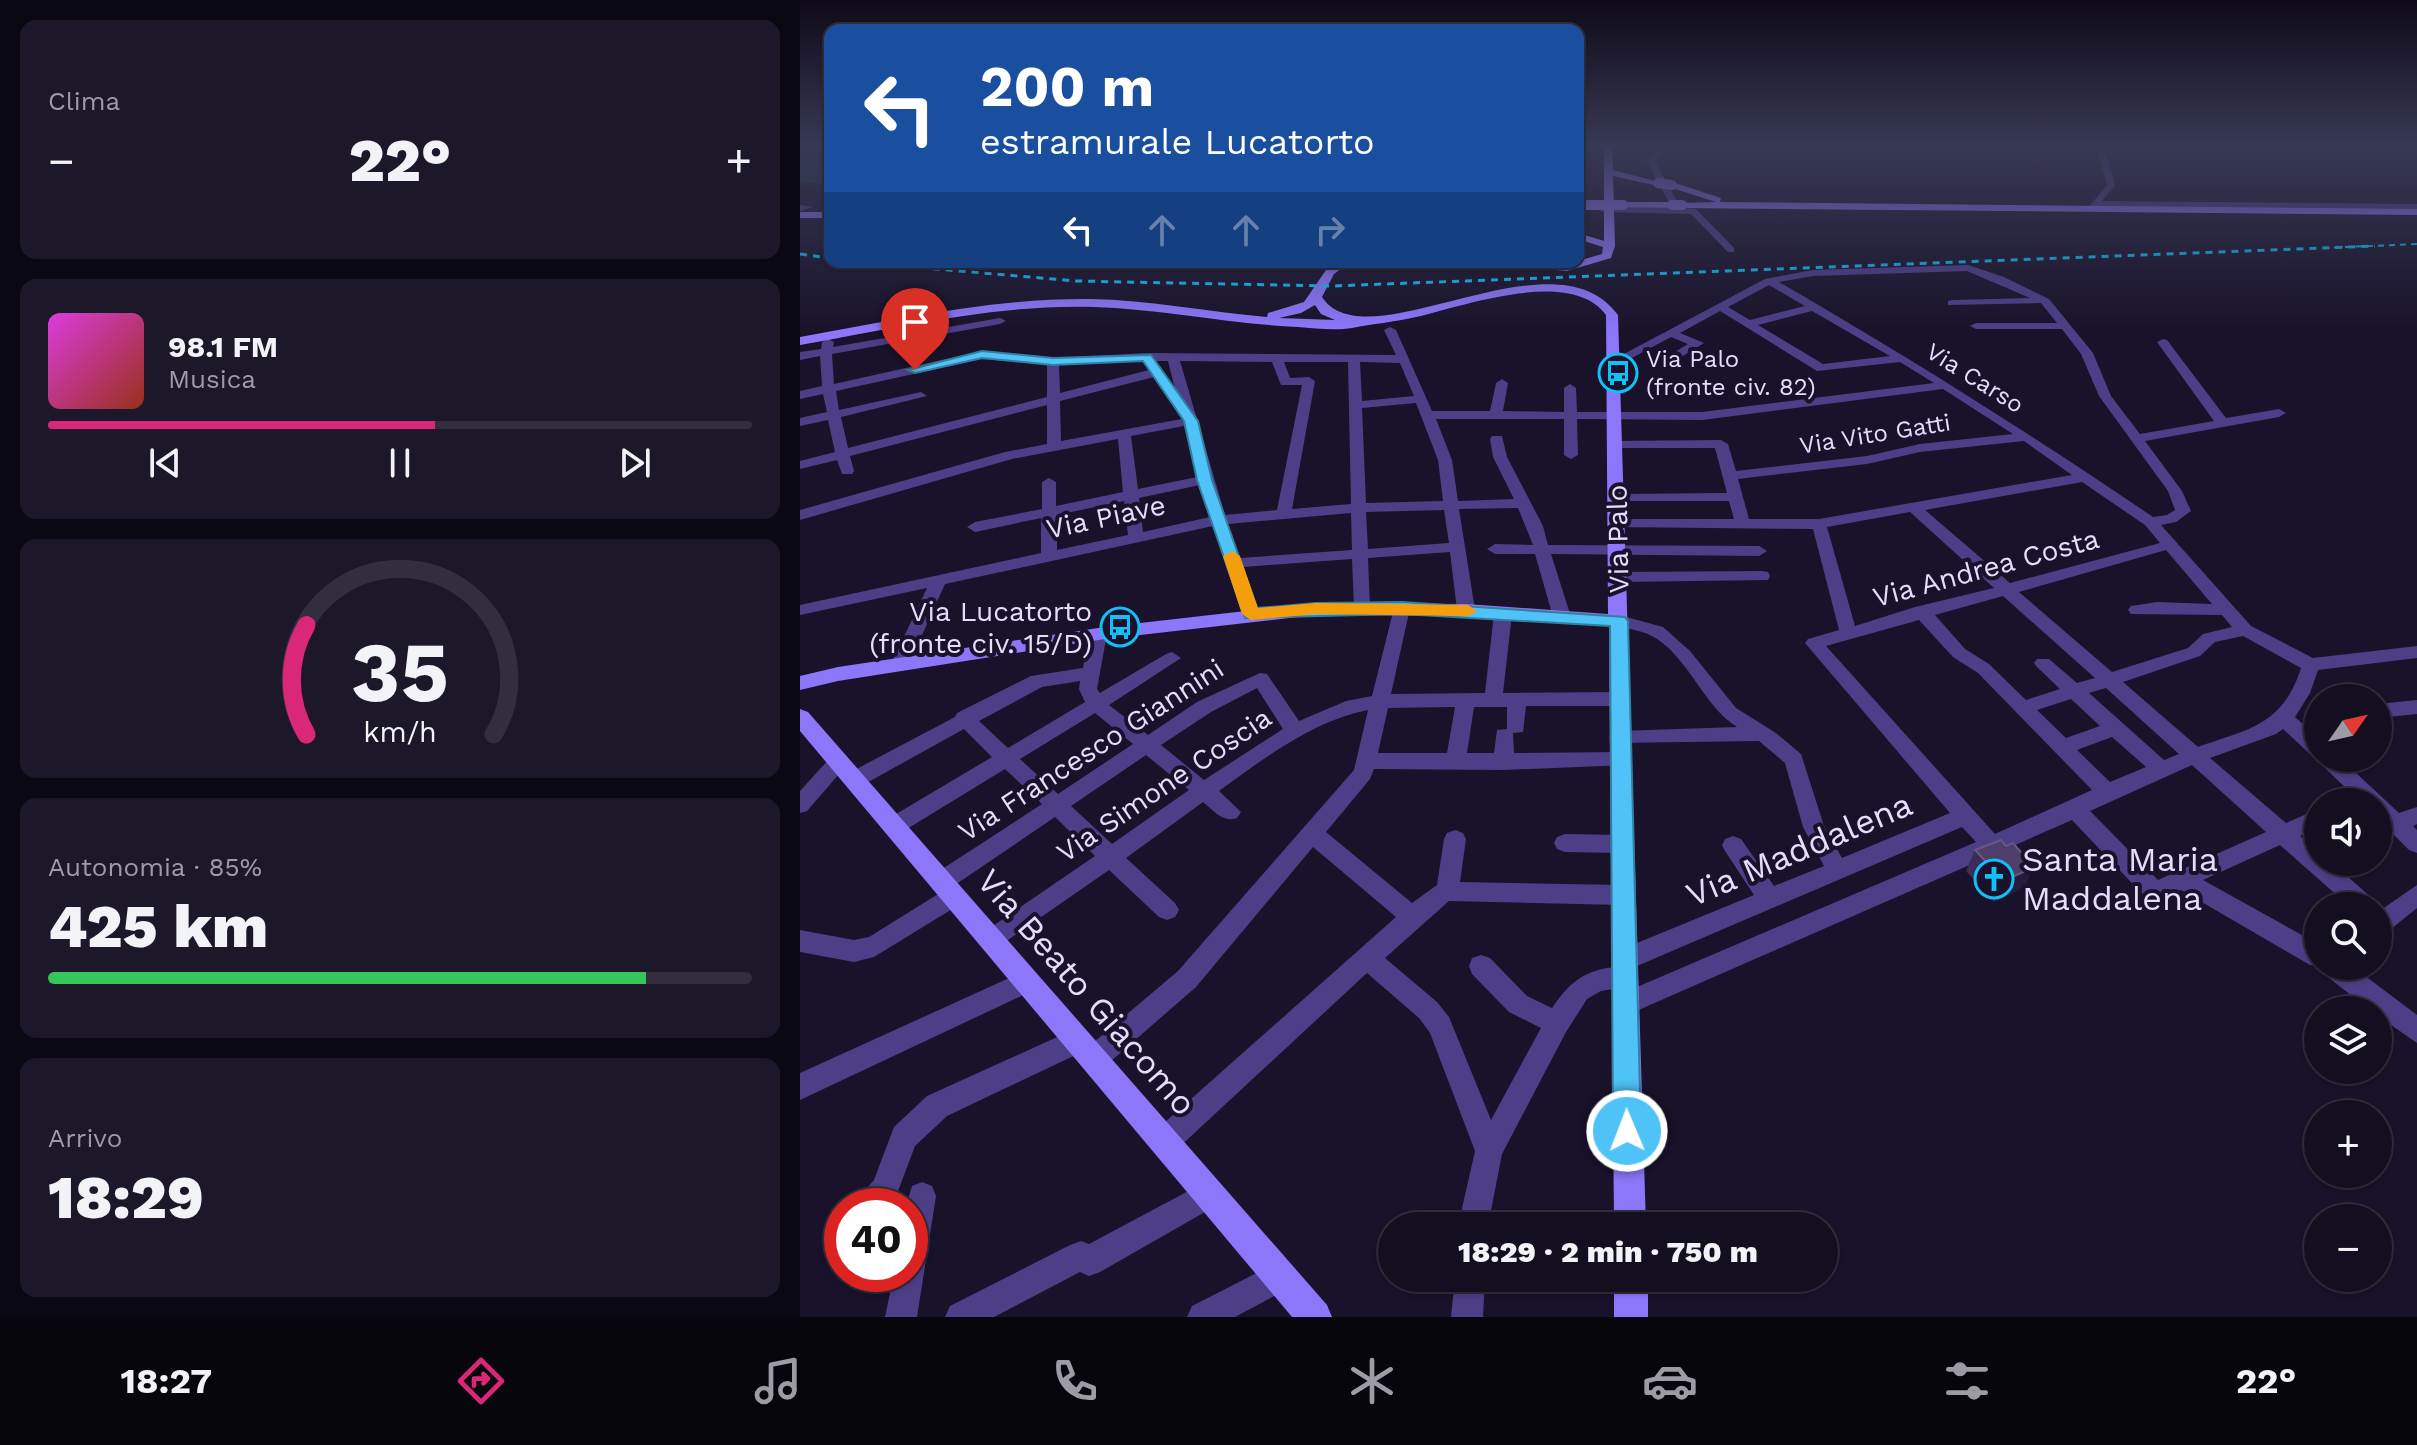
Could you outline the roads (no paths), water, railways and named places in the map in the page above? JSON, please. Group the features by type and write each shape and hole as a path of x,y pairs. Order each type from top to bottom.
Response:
{"street":[{"path":"1585,207 1644,207"},
{"path":"1681,207 1697,214 1731,250"},
{"path":"2168,207 2417,209"},
{"path":"1584,263 1601,259 1610,252 1610,209"},
{"path":"803,210 824,214"},
{"path":"1585,236 1610,238"},
{"path":"1288,324 1319,314 1329,271 1334,268"},
{"path":"1613,363 1769,281 1813,273 1968,268 2048,304 2087,353 2105,396 2175,491 2183,511 2171,519 2150,522"},
{"path":"1769,281 1902,358"},
{"name":"Via Palo","path":"1320,302 1350,318 1387,325 1472,297 1533,290 1568,291 1596,298 1605,303 1612,315 1630,1212"},
{"path":"1257,319 1296,311 1320,302"},
{"path":"800,395 915,370 994,332 1093,303 1288,324 1387,325 1445,460 1466,610"},
{"path":"1952,303 2048,304"},
{"name":"Via Carso","path":"1719,306 1821,368 1902,358 2026,437 2150,522 2245,630 2311,665"},
{"path":"1748,324 1814,307"},
{"path":"1976,326 2067,326"},
{"path":"800,341 830,336 994,332 1053,362 1146,357 1404,359"},
{"path":"800,356 994,332"},
{"path":"1664,362 1698,343 1670,333"},
{"path":"830,336 826,352 847,471"},
{"path":"2163,342 2223,423"},
{"path":"1146,357 1191,421"},
{"path":"1173,357 1205,480 1251,614"},
{"path":"1277,359 1285,382 1309,381 1284,514"},
{"path":"1354,359 1362,608"},
{"path":"1053,362 1054,447"},
{"path":"915,370 924,414"},
{"path":"800,422 835,415 924,414 1052,400 1157,372"},
{"path":"1496,415 1502,383"},
{"path":"1428,415 1615,417 1742,413 1942,386"},
{"path":"1570,388 1571,455"},
{"path":"1355,405 1421,399"},
{"path":"2134,439 2279,413"},
{"path":"800,465 843,454 924,414"},
{"path":"800,515 1010,455 1191,421"},
{"path":"1124,434 1136,537"},
{"name":"Via Vito Gatti","path":"1731,476 1867,460 1920,448 2026,437"},
{"path":"1497,439 1500,457 1543,549 1562,617"},
{"path":"1616,444 1721,444 1743,524"},
{"path":"1618,524 1819,524 2085,477"},
{"path":"1684,479 1687,497"},
{"path":"975,527 1205,480"},
{"path":"1049,482 1049,556"},
{"path":"1617,498 1736,497"},
{"name":"Via Piave","path":"800,610 1219,520 1358,508 1524,503"},
{"path":"1914,508 2347,892"},
{"path":"1691,523 1693,550"},
{"path":"1819,524 1848,633"},
{"name":"Via Andrea Costa","path":"1965,816 1814,643 2172,544"},
{"path":"1234,563 1457,547"},
{"path":"1495,549 1759,551"},
{"path":"1619,577 1762,576"},
{"path":"900,664 939,580"},
{"path":"2137,610 2152,607 2225,609"},
{"path":"885,1188 904,1137 937,1106 1086,1050 1187,979 1363,773 1402,608"},
{"path":"800,683 900,664 1251,614 1402,608 1619,621 1657,631 1684,655 1729,713 1794,759 1814,827 1837,869"},
{"path":"1921,611 1959,653 1985,670 2107,792"},
{"path":"1493,701 1503,614"},
{"path":"2023,708 2194,652 2197,644 2205,639 2245,630"},
{"path":"1098,634 1088,674 1088,689 1096,704 1150,744 1230,812"},
{"path":"2310,684 2311,665 2416,652"},
{"path":"894,826 1172,658"},
{"path":"2043,663 2162,770"},
{"path":"800,805 846,771 1038,681 1088,674"},
{"name":"Via Francesco Giannini","path":"800,941 854,951 874,946 1057,805 1204,707 1260,679 1296,732"},
{"name":"Via Simone Coscia","path":"992,940 1205,791 1296,732 1347,707 1380,701 1618,699"},
{"path":"1456,760 1466,700"},
{"path":"1504,762 1517,701"},
{"path":"1476,1212 1489,1151 1557,1023 1578,991 1598,980 1624,980 1991,844 2196,755 2269,729 2304,702"},
{"path":"2392,710 2417,707"},
{"name":"Via Beato Giacomo","path":"800,717 1315,1317"},
{"path":"964,718 1167,910"},
{"path":"2285,719 2304,737"},
{"path":"2063,747 2115,728"},
{"path":"1365,761 1504,762 1762,734"},
{"path":"2340,772 2356,788"},
{"path":"2075,809 2155,892 2304,825"},
{"path":"1965,816 1991,844"},
{"name":"Via Maddalena","path":"1624,980 1769,898 1965,816"},
{"path":"2407,820 2417,844"},
{"path":"1311,832 1411,916"},
{"path":"1447,891 1455,839"},
{"path":"1565,843 1621,844"},
{"path":"1733,845 1769,898"},
{"path":"2182,879 2304,949"},
{"path":"1165,1141 1436,896 1447,891 1622,895"},
{"path":"2392,908 2417,895"},
{"path":"1366,957 1428,1010 1440,1026 1489,1151"},
{"path":"1481,966 1518,1004 1557,1023"},
{"path":"2351,980 2417,1031"},
{"path":"800,1087 1027,981"},
{"path":"961,1317 1081,1256 1089,1261 1209,1194"},
{"path":"1203,1317 1280,1276"},
{"path":"901,1317 906,1292"},
{"path":"1467,1317 1469,1292"},
{"path":"1631,1292 1631,1317"}],"railway":[{"path":"2324,248 2417,244"},
{"path":"2324,248 2375,246"},
{"path":"925,268 1076,281 1332,286 2324,248"},
{"path":"800,254 824,257"}],"place":[{"name":"Via Palo (fronte civ. 82)","path":"1618,373"},
{"name":"Via Lucatorto (fronte civ. 15/D)","path":"1120,627"},
{"name":"Santa Maria Maddalena","path":"1994,879"}]}
